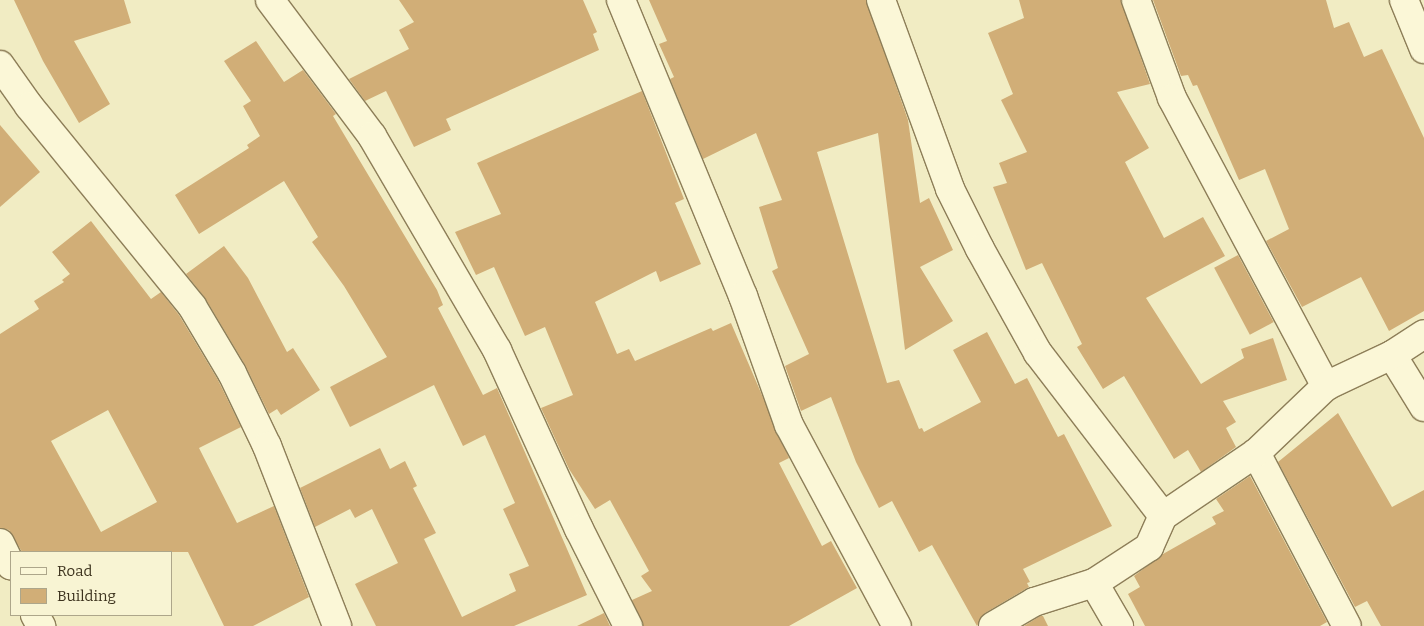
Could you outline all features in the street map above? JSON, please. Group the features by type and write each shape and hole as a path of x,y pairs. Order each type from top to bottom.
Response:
{"street":[{"path":"270,0 372,136 497,350 578,529 628,626"},
{"path":"621,0 743,296 789,425 897,626"},
{"path":"881,0 950,189 980,249 1038,353 1163,516"},
{"path":"1136,0 1172,98 1326,386"},
{"path":"1404,0 1424,49"},
{"path":"0,65 29,106 192,306 232,373 267,446 337,626"},
{"path":"993,626 1034,602 1094,583 1149,547 1163,516 1256,453 1326,386 1392,355 1424,334"},
{"path":"1392,355 1424,407"},
{"path":"1256,453 1347,626"},
{"path":"0,543 10,564"},
{"path":"1094,583 1119,626"}],"building":[{"path":"14,0 124,0 131,23 74,41 110,104 79,123 43,61"},
{"path":"399,0 583,0 597,32 593,34 599,50 446,119 451,130 414,147 386,91 365,101 349,79 409,49 399,30 414,22"},
{"path":"649,0 866,0 908,120 920,203 929,198 953,250 920,267 953,321 905,350 878,133 817,152 887,383 899,380 919,429 922,428 924,432 981,402 953,350 987,332 1015,384 1027,378 1058,437 1064,434 1112,526 1023,569 1030,582 1027,583 1029,587 985,613 977,626 932,545 919,552 892,501 879,508 856,462 831,397 801,411 785,366 809,354 772,271 778,268 759,207 782,200 756,133 703,159 670,79 674,77 659,44 667,41"},
{"path":"1019,0 1121,0 1150,84 1117,92 1149,148 1125,162 1164,238 1203,217 1225,256 1146,298 1201,384 1244,358 1241,349 1273,338 1287,380 1223,401 1236,422 1226,428 1236,447 1201,472 1188,450 1174,459 1124,376 1103,389 1077,347 1082,344 1042,263 1026,270 993,187 1007,183 999,163 1027,152 1001,100 1013,94 988,33 1024,18"},
{"path":"1153,0 1326,0 1334,28 1349,22 1364,57 1382,49 1424,138 1424,311 1389,331 1361,277 1302,307 1266,241 1289,229 1265,169 1239,180 1197,85 1193,86 1188,75 1181,76"},
{"path":"256,41 284,82 303,70 336,114 333,116 437,290 443,305 438,308 483,395 497,388 587,595 514,626 376,626 355,584 398,563 372,509 355,518 350,509 315,527 300,488 380,448 390,469 405,461 417,486 413,488 436,533 424,539 462,617 516,591 509,574 529,566 503,509 515,503 485,435 463,446 434,385 350,427 330,387 387,357 344,286 312,242 318,237 284,181 199,234 175,195 249,148 247,145 260,136 243,106 251,101 224,61"},
{"path":"642,91 684,199 675,203 701,264 660,282 656,271 595,302 617,354 629,349 635,361 711,328 713,331 731,323 789,458 779,463 822,546 831,541 857,588 789,626 643,626 632,600 652,591 641,576 649,571 610,500 595,509 569,469 541,408 573,395 545,327 525,336 494,267 476,275 455,232 501,214 477,163"},
{"path":"0,125 40,172 0,207"},
{"path":"91,221 151,299 161,292 179,315 218,380 241,427 199,448 237,523 274,506 309,597 253,626 224,626 188,552 21,551 9,530 0,528 0,334 39,309 34,301 64,282 62,280 70,274 52,252","holes":["108,410 157,502 101,532 51,441"]},
{"path":"224,246 248,278 287,352 293,348 320,390 281,415 277,409 269,414 245,365 205,298 186,274"},
{"path":"1238,255 1274,322 1250,335 1214,268"},
{"path":"1338,413 1392,507 1424,490 1424,626 1381,626 1367,601 1355,607 1278,462"},
{"path":"1250,476 1327,622 1320,626 1145,626 1128,594 1140,587 1134,576 1163,554 1216,524 1212,517 1224,511 1216,499"},
{"path":"604,613 610,626 577,626"},
{"path":"1040,616 1043,616 1048,626 1024,626"}]}
